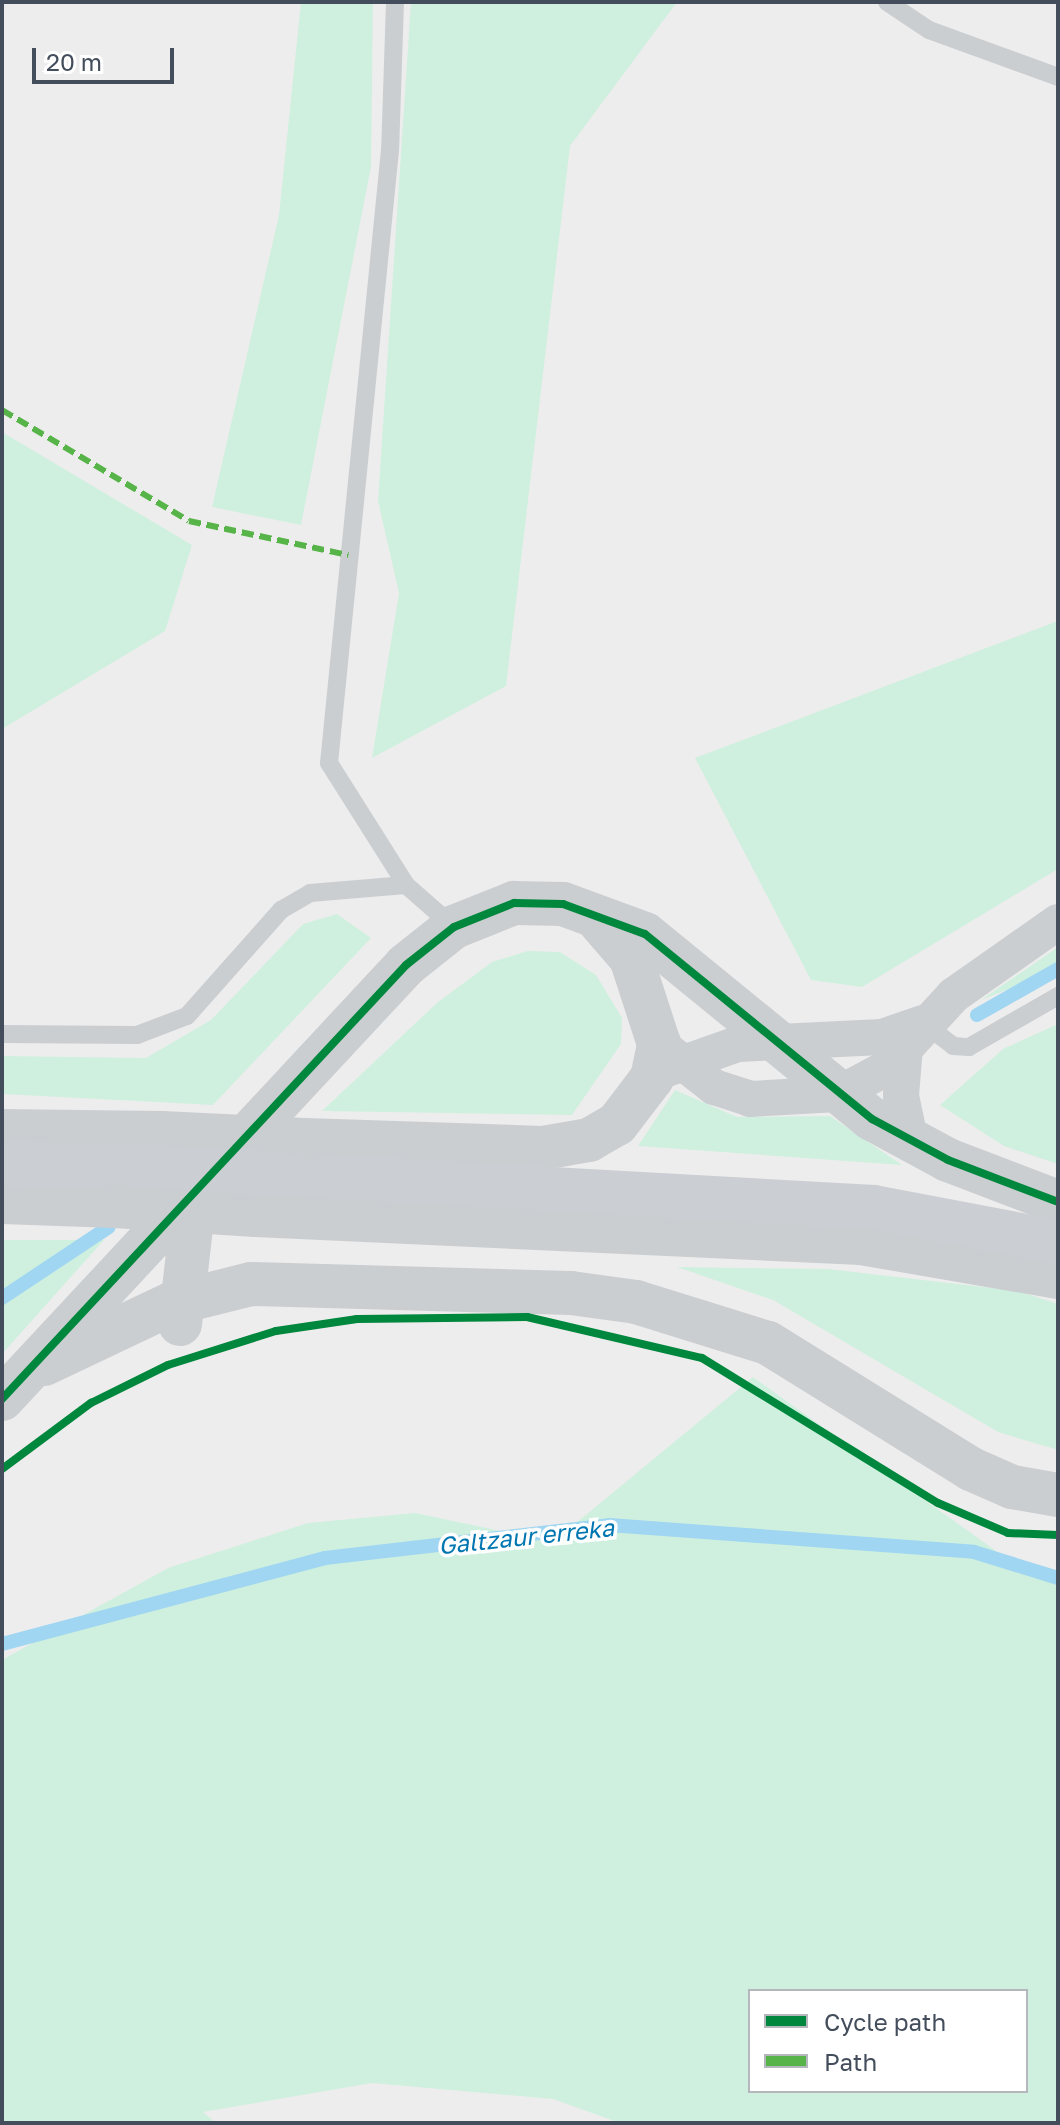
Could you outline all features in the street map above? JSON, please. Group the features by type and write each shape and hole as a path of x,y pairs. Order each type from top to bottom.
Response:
{"main road":[{"path":"2,1164 151,1150 295,1157 874,1207 1058,1242"}],"street":[{"path":"11,1388 385,986 454,927 514,903 580,909 645,934 838,1094 911,1143 1058,1202"},
{"path":"580,909 631,958 663,1062 750,1099 838,1094 887,1068 914,1035 1058,922"},
{"path":"295,1157 558,1145 617,1124 663,1062 771,1041 914,1035"},
{"path":"911,1143 901,1108 914,1035"},
{"path":"2,1131 151,1150"},
{"path":"172,1314 191,1227 221,1163"},
{"path":"2,1202 861,1243 1058,1277"},
{"path":"191,1227 220,1266 251,1284"},
{"path":"134,1254 172,1314"},
{"path":"11,1388 172,1314 251,1284 392,1285 571,1293 711,1321 768,1343 971,1469 1012,1487 1058,1495"},
{"path":"2,1417 91,1366 172,1314 392,1285"}],"lane":[{"path":"395,2 390,150 329,763 406,885 454,927"},
{"path":"887,2 929,30 1058,77"},
{"path":"2,1034 137,1035 187,1016 281,910 310,893 406,885"},
{"path":"914,1035 953,1046 969,1047 1058,996"}],"green space":[{"path":"301,2 373,2 371,167 301,525 212,507 279,215"},
{"path":"411,2 677,2 570,146 506,686 372,758 399,593 378,501"},
{"path":"2,432 192,545 165,631 2,729"},
{"path":"1058,621 1058,869 862,987 811,980 695,758"},
{"path":"337,914 371,938 213,1105 2,1094 2,1056 146,1058 211,1020 303,924"},
{"path":"1058,947 1058,970 981,1000"},
{"path":"528,951 560,952 596,975 622,1018 621,1044 572,1115 322,1111 438,1002 492,962"},
{"path":"1058,1024 1058,1164 1004,1146 940,1105 1003,1049"},
{"path":"675,1090 737,1117 830,1116 902,1165 638,1146"},
{"path":"2,1240 104,1240 2,1354"},
{"path":"677,1267 828,1269 1018,1291 1058,1304 1058,1450 998,1432 773,1300"},
{"path":"753,1377 1010,1561 1058,1577 1058,2123 620,2123 553,2099 372,2083 203,2112 216,2123 2,2123 2,1660 168,1568 308,1523 415,1513 553,1542"}],"waterway":[{"path":"977,1015 1058,969"},
{"path":"2,1298 109,1227"},
{"name":"Galtzaur erreka","path":"2,1644 325,1558 609,1525 974,1552 1058,1578"}],"marked path":[{"path":"2,410 189,521 348,555"}],"cycle path":[{"path":"2,1399 406,965 454,927 514,903 563,904 645,934 872,1119 948,1160 1058,1202"},
{"path":"2,1469 91,1403 168,1365 276,1331 357,1319 527,1317 702,1358 938,1503 1008,1533 1058,1535"}]}
